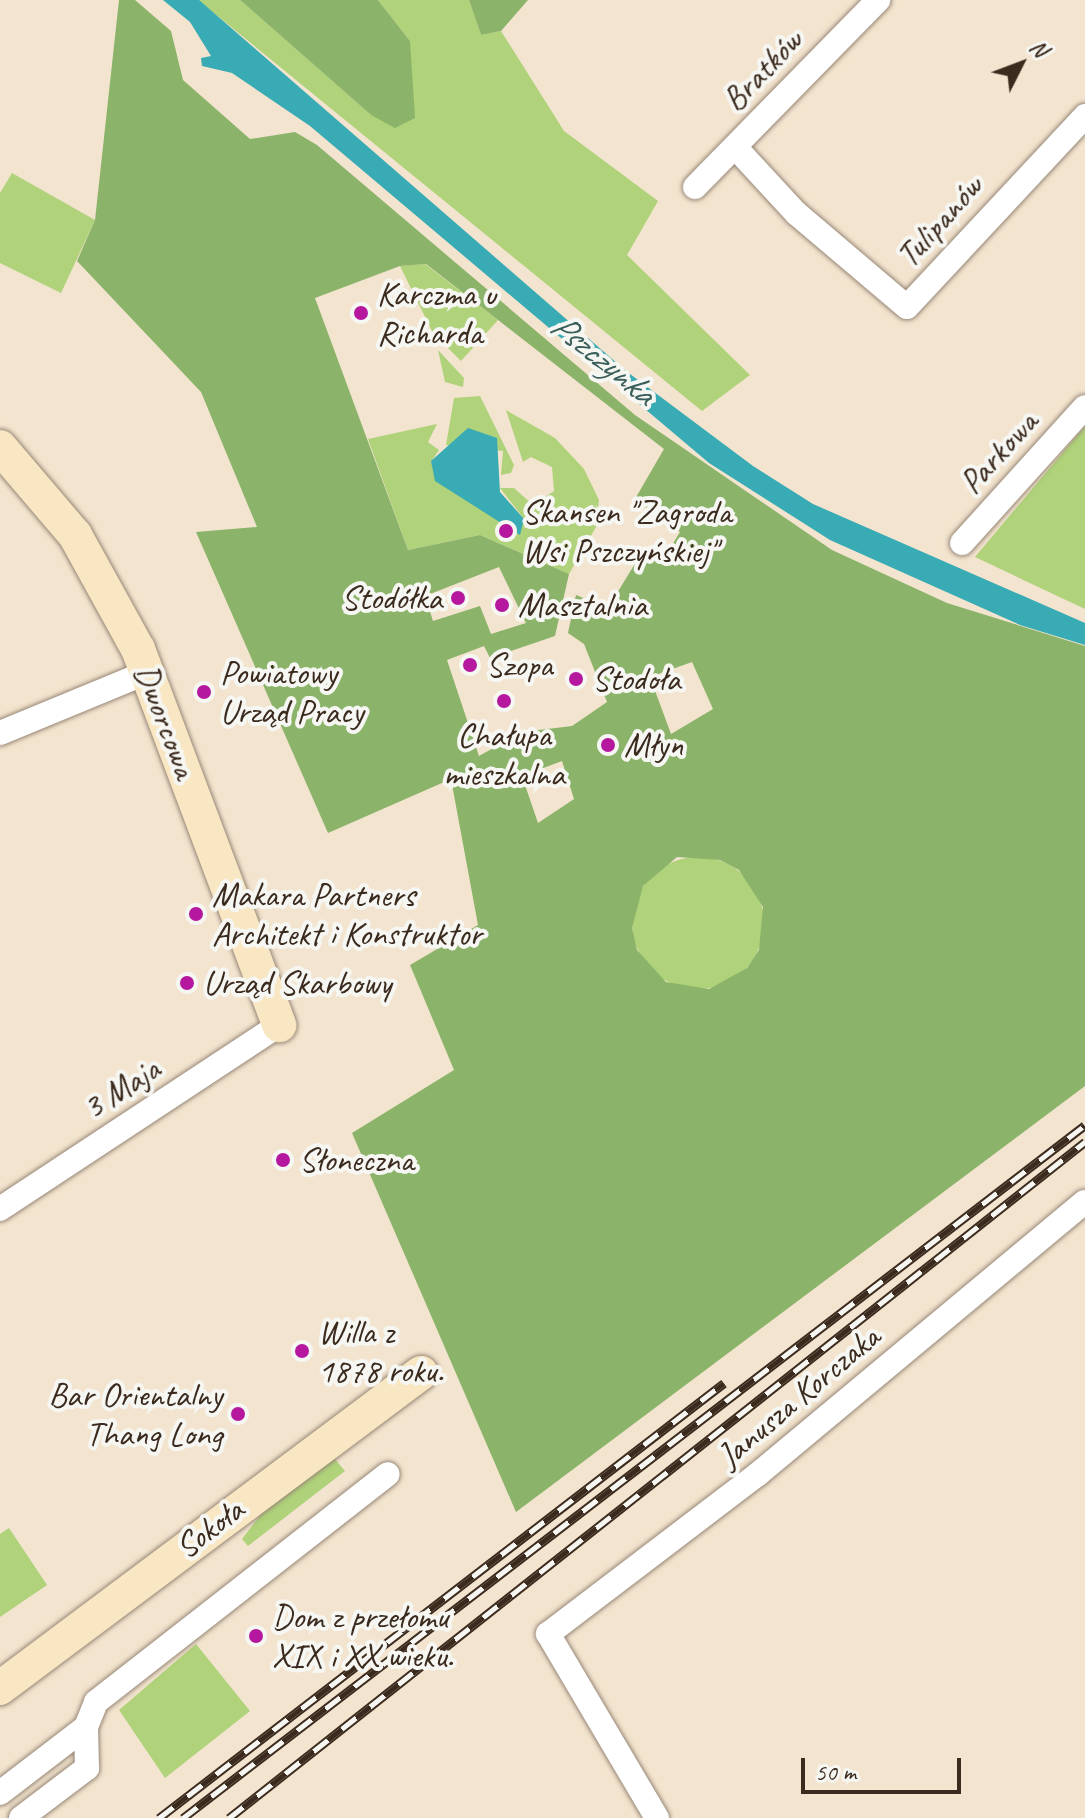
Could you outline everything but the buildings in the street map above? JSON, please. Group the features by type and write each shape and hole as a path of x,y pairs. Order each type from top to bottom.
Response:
{"street":[{"name":"Bratków","path":"695,187 878,0"},
{"name":"Tulipanów","path":"735,147 796,213 907,307 1085,116"},
{"name":"Parkowa","path":"962,543 1085,407"},
{"name":"Dworcowa","path":"0,447 75,535 148,672 279,1025"},
{"path":"0,733 148,672"},
{"name":"3 Maja","path":"0,1209 279,1025"},
{"name":"Janusza Korczaka","path":"657,1818 548,1634 758,1474 1085,1202"},
{"name":"Sokoła","path":"0,1688 421,1373"},
{"path":"21,1818 87,1768 86,1727 96,1702 388,1474"},
{"path":"0,1793 86,1727"}],"green space":[{"path":"119,0 135,0 171,31 183,80 250,139 295,132 317,145 635,415 832,550 947,603 1085,646 1085,1086 516,1512 352,1133 454,1070 410,965 478,925 451,779 328,833 196,532 257,527 201,392 77,261 95,220","holes":["426,264 664,449 635,499 680,532 661,563 642,552 608,608 576,595 568,633 584,644 607,702 572,726 522,732 479,756 447,660 484,646 490,658 555,636 569,574 480,535 408,550 315,298 400,266","499,567 526,623 491,634 480,606 433,621 425,596","692,662 713,709 671,734 650,677","562,761 574,799 538,823 522,776","677,857 720,860 739,870 763,907 759,950 747,968 709,989 666,982 637,950 632,928 643,886"]},
{"path":"198,0 240,0 371,115 410,41 378,0 469,0 481,35 501,31 564,131 658,201 627,255 750,375 702,411"},
{"path":"240,0 378,0 410,41 415,118 395,128 371,115"},
{"path":"469,0 528,0 501,31 481,35"},
{"path":"12,173 95,220 61,293 0,263 0,193"},
{"path":"425,264 498,320 461,361 433,333 400,266"},
{"path":"438,350 464,378 463,387 445,382"},
{"path":"480,396 514,465 511,473 501,475 503,451 446,445 454,398"},
{"path":"506,410 555,438 584,469 599,500 596,527 569,574 480,535 408,550 368,439 437,424 428,442 439,450 431,462 524,519 500,488 514,488 533,505 554,491 552,467 531,457 523,462"},
{"path":"1085,426 1085,609 975,557"},
{"path":"698,857 723,862 745,876 759,898 764,923 759,948 745,970 723,984 698,989 673,984 651,970 637,948 632,923 637,898 651,876 673,862"},
{"path":"334,1458 345,1471 248,1546 242,1539 261,1514"},
{"path":"9,1528 47,1585 0,1617 0,1534"},
{"path":"196,1644 250,1711 165,1778 119,1710"}],"water":[{"name":"Pszczynka","path":"163,0 199,0 626,371 753,466 813,504 1085,623 1085,645 1020,625 830,540 709,463 310,126 232,73 202,66 201,58 211,56 190,22"},
{"path":"468,428 497,438 500,492 524,519 520,535 435,481 431,461"}],"railway":[{"path":"183,1818 1085,1125"},
{"path":"229,1818 1085,1142"},
{"path":"159,1818 724,1383"}],"place":[{"name":"Karczma u Richarda","path":"361,313"},
{"name":"Skansen \"Zagroda Wsi Pszczyńskiej\"","path":"506,531"},
{"name":"Stodółka","path":"458,598"},
{"name":"Masztalnia","path":"502,605"},
{"name":"Szopa","path":"470,665"},
{"name":"Stodoła","path":"576,679"},
{"name":"Powiatowy Urząd Pracy","path":"204,692"},
{"name":"Chałupa mieszkalna","path":"504,701"},
{"name":"Młyn","path":"608,745"},
{"name":"Makara Partners Architekt i Konstruktor","path":"196,914"},
{"name":"Urząd Skarbowy","path":"187,983"},
{"name":"Słoneczna","path":"283,1160"},
{"name":"Willa z 1878 roku.","path":"302,1351"},
{"name":"Bar Orientalny Thang Long","path":"238,1414"},
{"name":"Dom z przełomu XIX i XX wieku.","path":"256,1636"}]}
